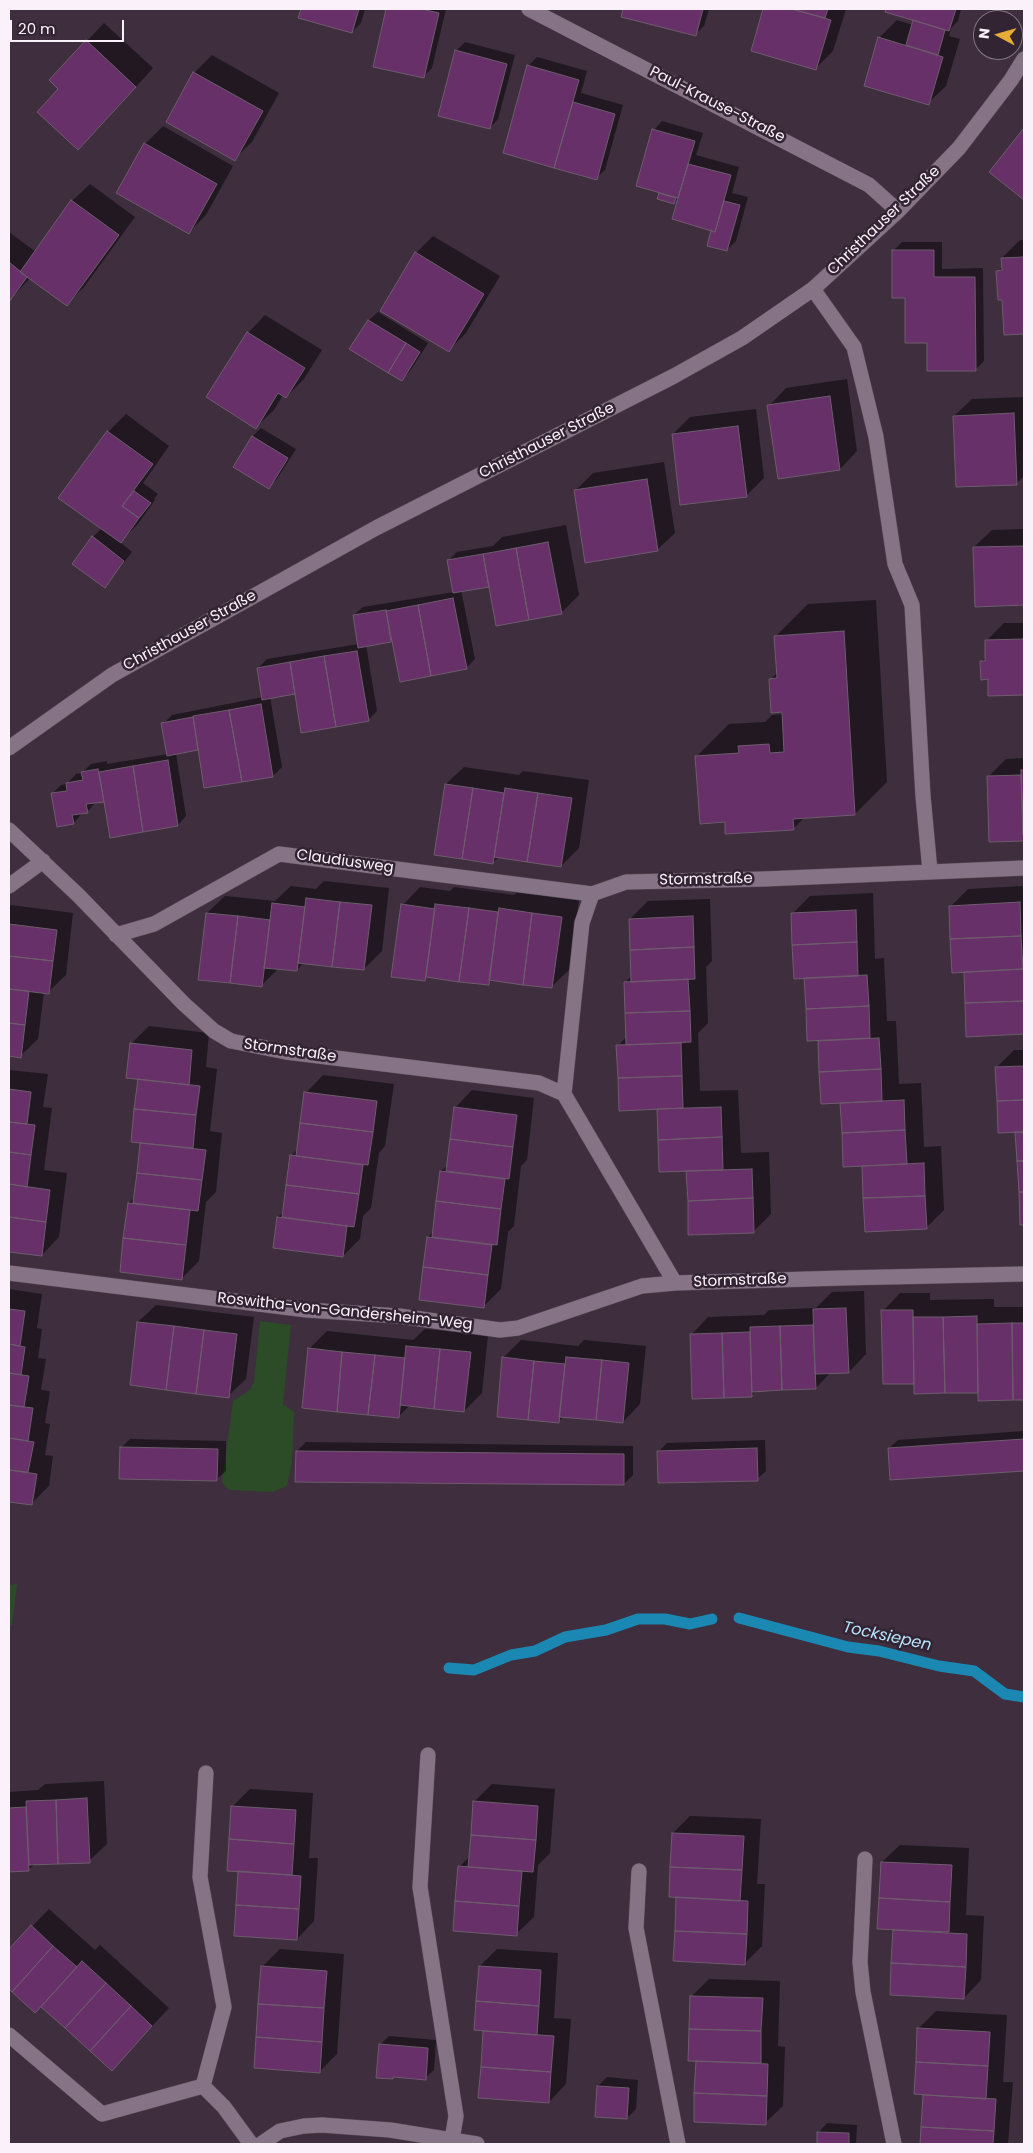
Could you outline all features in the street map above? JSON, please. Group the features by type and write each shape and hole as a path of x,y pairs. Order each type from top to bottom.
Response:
{"street":[{"name":"Paul-Krause-Straße","path":"529,9 869,185 898,211"},
{"name":"Christhauser Straße","path":"9,748 112,675 376,528 674,376 742,338 813,289 898,211 959,148 1011,80 1024,58"},
{"path":"813,289 854,347 876,436 895,564 912,605 923,796 930,871"},
{"name":"Stormstraße","path":"9,830 78,895 204,1022 231,1041 286,1052 539,1083 564,1094 675,1283 1024,1274"},
{"name":"Claudiusweg","path":"116,935 154,924 280,854 592,894"},
{"path":"9,886 43,861"},
{"name":"Stormstraße","path":"592,894 626,882 1024,868"},
{"path":"564,1094 582,922 592,894"},
{"name":"Roswitha-von-Gandersheim-Weg","path":"9,1273 307,1310 399,1316 500,1330 518,1328 642,1286 675,1283"},
{"path":"428,1755 420,1886 456,2116 452,2140"},
{"path":"203,2086 224,2006 200,1877 206,1773"},
{"path":"865,1858 860,1962 864,1992 894,2144"},
{"path":"640,1871 636,1928 678,2144"},
{"path":"9,2035 102,2114 203,2086"},
{"path":"203,2086 224,2107 252,2144"},
{"path":"261,2144 280,2131 304,2126 322,2125 390,2130 477,2144"}],"green space":[{"path":"260,1321 291,1325 283,1404 294,1412 292,1462 287,1486 273,1492 229,1490 222,1482 233,1401 250,1390 254,1382"},
{"path":"17,1584 12,1625 9,1625 9,1585"}],"building":[{"path":"301,9 359,9 352,33 298,18"},
{"path":"386,9 421,9 439,13 424,78 373,67"},
{"path":"623,9 703,9 696,36 621,17"},
{"path":"763,9 792,9 831,20 816,70 751,51"},
{"path":"792,9 828,9 825,18"},
{"path":"886,9 956,9 949,31 885,12"},
{"path":"913,20 945,30 938,55 906,45"},
{"path":"878,37 943,57 929,105 864,86"},
{"path":"86,40 136,87 78,150 37,112 58,89 49,80"},
{"path":"455,50 507,64 490,129 438,116"},
{"path":"527,65 579,80 554,168 503,153"},
{"path":"193,72 263,111 235,161 166,122"},
{"path":"573,102 615,114 597,180 554,168"},
{"path":"1024,128 1024,200 989,172"},
{"path":"652,129 695,141 678,198 636,186"},
{"path":"144,143 217,184 189,234 116,193"},
{"path":"688,164 731,175 715,232 672,219"},
{"path":"659,193 676,198 674,204 657,199"},
{"path":"71,200 119,235 67,306 20,272"},
{"path":"724,201 740,205 727,251 707,246 711,230 715,232"},
{"path":"892,250 934,250 934,277 975,277 976,371 927,371 927,343 905,343 905,298 892,298"},
{"path":"415,252 484,294 449,352 380,311"},
{"path":"1024,257 1024,334 1004,335 1002,300 998,300 996,271 1002,270 1001,258"},
{"path":"9,262 27,277 9,302"},
{"path":"368,320 406,343 388,373 349,349"},
{"path":"247,332 305,368 286,398 278,393 256,429 206,397"},
{"path":"406,343 420,352 402,381 388,373"},
{"path":"830,396 840,470 778,479 767,405"},
{"path":"1014,413 1017,485 956,487 953,416"},
{"path":"738,426 747,497 680,505 672,434"},
{"path":"107,431 153,464 122,506 139,518 121,543 58,498"},
{"path":"252,436 288,458 269,489 233,467"},
{"path":"647,479 658,551 585,563 574,490"},
{"path":"134,491 151,503 139,518 122,506"},
{"path":"92,536 124,561 105,588 72,564"},
{"path":"548,542 562,614 529,620 516,548"},
{"path":"1024,546 1024,605 975,607 973,547"},
{"path":"516,548 529,620 496,626 483,554"},
{"path":"483,554 489,587 453,593 447,560"},
{"path":"453,598 467,669 431,676 418,605"},
{"path":"418,605 431,676 400,682 386,611"},
{"path":"386,610 391,642 358,648 353,615"},
{"path":"844,631 855,815 793,819 794,830 725,834 725,822 700,824 695,756 739,753 738,746 769,744 770,753 784,752 782,712 771,713 769,679 777,678 774,636"},
{"path":"1024,639 1024,695 988,696 988,679 981,680 980,661 985,661 985,640"},
{"path":"357,651 369,721 336,727 324,656"},
{"path":"324,656 336,727 301,733 290,662"},
{"path":"290,662 295,694 262,700 257,668"},
{"path":"261,704 273,777 242,782 229,710"},
{"path":"229,710 242,782 204,788 193,716"},
{"path":"193,717 198,750 167,756 161,723"},
{"path":"168,760 178,826 143,832 133,766"},
{"path":"133,766 143,832 110,838 99,772"},
{"path":"98,769 104,802 86,804 88,813 72,815 74,824 57,827 51,793 67,791 66,783 83,780 81,772"},
{"path":"1021,770 1024,770 1023,835 1021,775"},
{"path":"1021,775 1024,841 989,842 987,776"},
{"path":"445,784 473,788 462,859 434,855"},
{"path":"473,788 504,793 493,864 462,859"},
{"path":"505,788 538,793 527,862 494,857"},
{"path":"538,793 572,798 561,867 527,862"},
{"path":"306,898 340,902 332,967 298,963"},
{"path":"340,902 372,905 364,970 332,967"},
{"path":"1020,902 1021,936 950,939 949,906"},
{"path":"272,903 305,907 297,971 264,968"},
{"path":"401,904 435,909 425,981 391,977"},
{"path":"435,904 469,908 459,982 426,977"},
{"path":"469,908 498,912 489,985 459,982"},
{"path":"499,908 532,913 523,985 489,980"},
{"path":"856,910 857,942 792,945 791,913"},
{"path":"206,913 238,916 230,983 198,980"},
{"path":"532,913 562,917 552,988 523,985"},
{"path":"238,916 270,920 262,987 230,983"},
{"path":"693,916 694,947 630,950 629,919"},
{"path":"9,924 57,930 53,961 9,956"},
{"path":"1021,936 1023,969 952,973 950,939"},
{"path":"857,942 858,976 794,979 792,945"},
{"path":"694,947 695,979 631,982 630,950"},
{"path":"9,956 53,961 49,994 9,989"},
{"path":"1024,969 1024,1001 965,1003 964,972"},
{"path":"867,975 869,1006 806,1009 804,978"},
{"path":"688,979 690,1011 625,1013 624,982"},
{"path":"9,989 29,991 25,1025 9,1023"},
{"path":"1024,1001 1024,1034 966,1037 965,1003"},
{"path":"869,1006 870,1038 807,1041 806,1009"},
{"path":"690,1011 691,1042 626,1045 625,1013"},
{"path":"9,1023 25,1025 21,1058 9,1056"},
{"path":"879,1038 881,1069 819,1072 818,1041"},
{"path":"130,1043 192,1050 189,1085 126,1078"},
{"path":"681,1043 682,1076 618,1078 616,1045"},
{"path":"1024,1066 1024,1100 997,1101 995,1067"},
{"path":"881,1069 882,1101 821,1104 819,1072"},
{"path":"682,1076 683,1108 619,1111 618,1078"},
{"path":"138,1079 200,1086 196,1115 134,1109"},
{"path":"9,1089 31,1092 27,1124 9,1122"},
{"path":"304,1092 377,1101 373,1132 300,1123"},
{"path":"904,1100 905,1130 842,1133 840,1103"},
{"path":"1024,1100 1024,1132 998,1133 997,1101"},
{"path":"454,1107 517,1115 513,1147 450,1139"},
{"path":"721,1107 722,1137 658,1140 657,1109"},
{"path":"134,1109 196,1115 193,1148 131,1142"},
{"path":"9,1122 35,1125 31,1155 9,1152"},
{"path":"300,1123 373,1132 368,1165 296,1156"},
{"path":"905,1130 907,1164 843,1167 842,1133"},
{"path":"1015,1132 1024,1132 1024,1161 1017,1161"},
{"path":"722,1137 723,1170 659,1172 658,1140"},
{"path":"450,1139 513,1147 509,1179 446,1171"},
{"path":"140,1143 206,1150 202,1180 137,1173"},
{"path":"9,1152 31,1155 27,1187 9,1184"},
{"path":"290,1155 363,1165 359,1194 286,1185"},
{"path":"1017,1161 1024,1161 1024,1192 1019,1192"},
{"path":"924,1163 925,1196 863,1198 862,1166"},
{"path":"752,1169 753,1198 688,1201 686,1171"},
{"path":"440,1171 505,1179 501,1209 436,1201"},
{"path":"137,1173 202,1180 198,1211 133,1203"},
{"path":"9,1184 50,1190 46,1222 9,1217"},
{"path":"286,1185 359,1194 354,1227 282,1217"},
{"path":"1019,1192 1024,1192 1024,1225 1020,1225"},
{"path":"925,1196 927,1229 865,1232 863,1198"},
{"path":"753,1198 754,1233 688,1235 688,1201"},
{"path":"436,1201 501,1209 497,1245 432,1237"},
{"path":"128,1203 190,1210 186,1245 123,1238"},
{"path":"9,1217 46,1222 42,1256 9,1252"},
{"path":"277,1217 347,1226 343,1257 273,1248"},
{"path":"427,1237 492,1245 488,1275 423,1267"},
{"path":"123,1238 186,1245 182,1280 120,1272"},
{"path":"423,1267 488,1275 484,1308 419,1300"},
{"path":"846,1308 849,1373 815,1374 813,1309"},
{"path":"9,1309 25,1311 20,1346 9,1344"},
{"path":"881,1310 913,1310 914,1384 883,1384"},
{"path":"977,1316 978,1393 945,1393 943,1317"},
{"path":"913,1317 943,1317 945,1393 914,1394"},
{"path":"137,1322 174,1326 166,1390 130,1385"},
{"path":"1012,1323 1013,1400 978,1401 977,1324"},
{"path":"1012,1323 1024,1323 1024,1400 1013,1400"},
{"path":"813,1325 816,1389 782,1390 780,1326"},
{"path":"174,1326 204,1330 196,1394 166,1390"},
{"path":"780,1326 782,1390 752,1392 750,1327"},
{"path":"204,1330 237,1334 229,1398 196,1394"},
{"path":"750,1332 752,1397 724,1398 722,1333"},
{"path":"722,1333 724,1398 692,1399 690,1334"},
{"path":"9,1344 25,1347 21,1375 9,1373"},
{"path":"406,1346 440,1349 434,1409 400,1405"},
{"path":"308,1348 342,1352 337,1412 302,1408"},
{"path":"440,1349 471,1352 464,1412 434,1409"},
{"path":"342,1352 375,1355 368,1415 337,1412"},
{"path":"375,1355 405,1358 399,1418 368,1415"},
{"path":"502,1357 534,1361 528,1420 497,1417"},
{"path":"566,1357 602,1360 596,1420 559,1417"},
{"path":"602,1360 629,1363 623,1423 596,1420"},
{"path":"534,1361 565,1364 559,1423 528,1420"},
{"path":"9,1373 29,1376 24,1407 9,1405"},
{"path":"9,1405 33,1408 28,1441 9,1438"},
{"path":"9,1438 34,1442 28,1472 9,1470"},
{"path":"1024,1439 1024,1471 890,1480 888,1448"},
{"path":"120,1447 218,1449 217,1481 119,1479"},
{"path":"757,1448 758,1481 658,1483 657,1451"},
{"path":"296,1451 624,1454 624,1485 295,1482"},
{"path":"9,1470 37,1474 32,1505 9,1502"},
{"path":"87,1798 90,1863 58,1864 56,1800"},
{"path":"56,1800 58,1864 29,1865 26,1801"},
{"path":"473,1801 538,1806 536,1840 471,1835"},
{"path":"231,1806 296,1810 294,1844 229,1839"},
{"path":"26,1807 29,1871 9,1872 9,1808"},
{"path":"672,1833 744,1836 742,1870 670,1867"},
{"path":"471,1835 536,1840 533,1872 468,1867"},
{"path":"229,1839 294,1844 292,1875 227,1871"},
{"path":"881,1862 952,1865 950,1902 879,1898"},
{"path":"458,1866 522,1871 519,1906 455,1901"},
{"path":"670,1867 742,1870 740,1901 669,1897"},
{"path":"238,1871 301,1876 299,1909 236,1905"},
{"path":"676,1897 748,1901 747,1934 675,1931"},
{"path":"879,1898 950,1902 949,1932 877,1929"},
{"path":"455,1901 519,1906 517,1936 453,1931"},
{"path":"236,1905 299,1909 297,1940 234,1936"},
{"path":"31,1925 53,1946 12,1992 9,1989 9,1949"},
{"path":"893,1930 967,1934 966,1967 891,1963"},
{"path":"675,1931 747,1934 745,1965 673,1961"},
{"path":"53,1946 77,1967 35,2013 12,1992"},
{"path":"82,1961 106,1983 65,2028 41,2007"},
{"path":"891,1963 966,1967 964,1999 890,1995"},
{"path":"261,1966 327,1971 324,2008 258,2004"},
{"path":"479,1966 541,1970 539,2006 476,2001"},
{"path":"106,1983 131,2006 90,2051 65,2028"},
{"path":"690,1996 763,1998 761,2031 689,2029"},
{"path":"476,2001 539,2006 537,2035 474,2030"},
{"path":"258,2004 324,2008 322,2042 256,2037"},
{"path":"131,2006 152,2026 112,2071 90,2051"},
{"path":"917,2028 990,2032 988,2066 916,2062"},
{"path":"689,2029 761,2031 761,2063 688,2061"},
{"path":"483,2031 554,2036 551,2072 481,2067"},
{"path":"256,2037 322,2042 320,2073 254,2068"},
{"path":"379,2044 428,2048 426,2080 393,2077 393,2079 376,2078"},
{"path":"696,2061 768,2064 767,2096 694,2093"},
{"path":"916,2062 988,2066 986,2099 914,2094"},
{"path":"481,2067 551,2072 549,2103 478,2098"},
{"path":"597,2086 629,2088 627,2119 595,2117"},
{"path":"694,2093 767,2096 766,2125 694,2122"},
{"path":"923,2095 996,2099 994,2131 921,2127"},
{"path":"921,2127 994,2131 993,2144 920,2144"},
{"path":"817,2132 849,2133 849,2144 817,2144"}],"waterway":[{"name":"Tocksiepen","path":"739,1618 848,1647 879,1651 939,1666 974,1671 1005,1694 1024,1697"},
{"name":"Tocksiepen","path":"449,1668 474,1670 511,1655 535,1651 565,1637 606,1630 638,1619 665,1619 690,1624 712,1619"}]}
